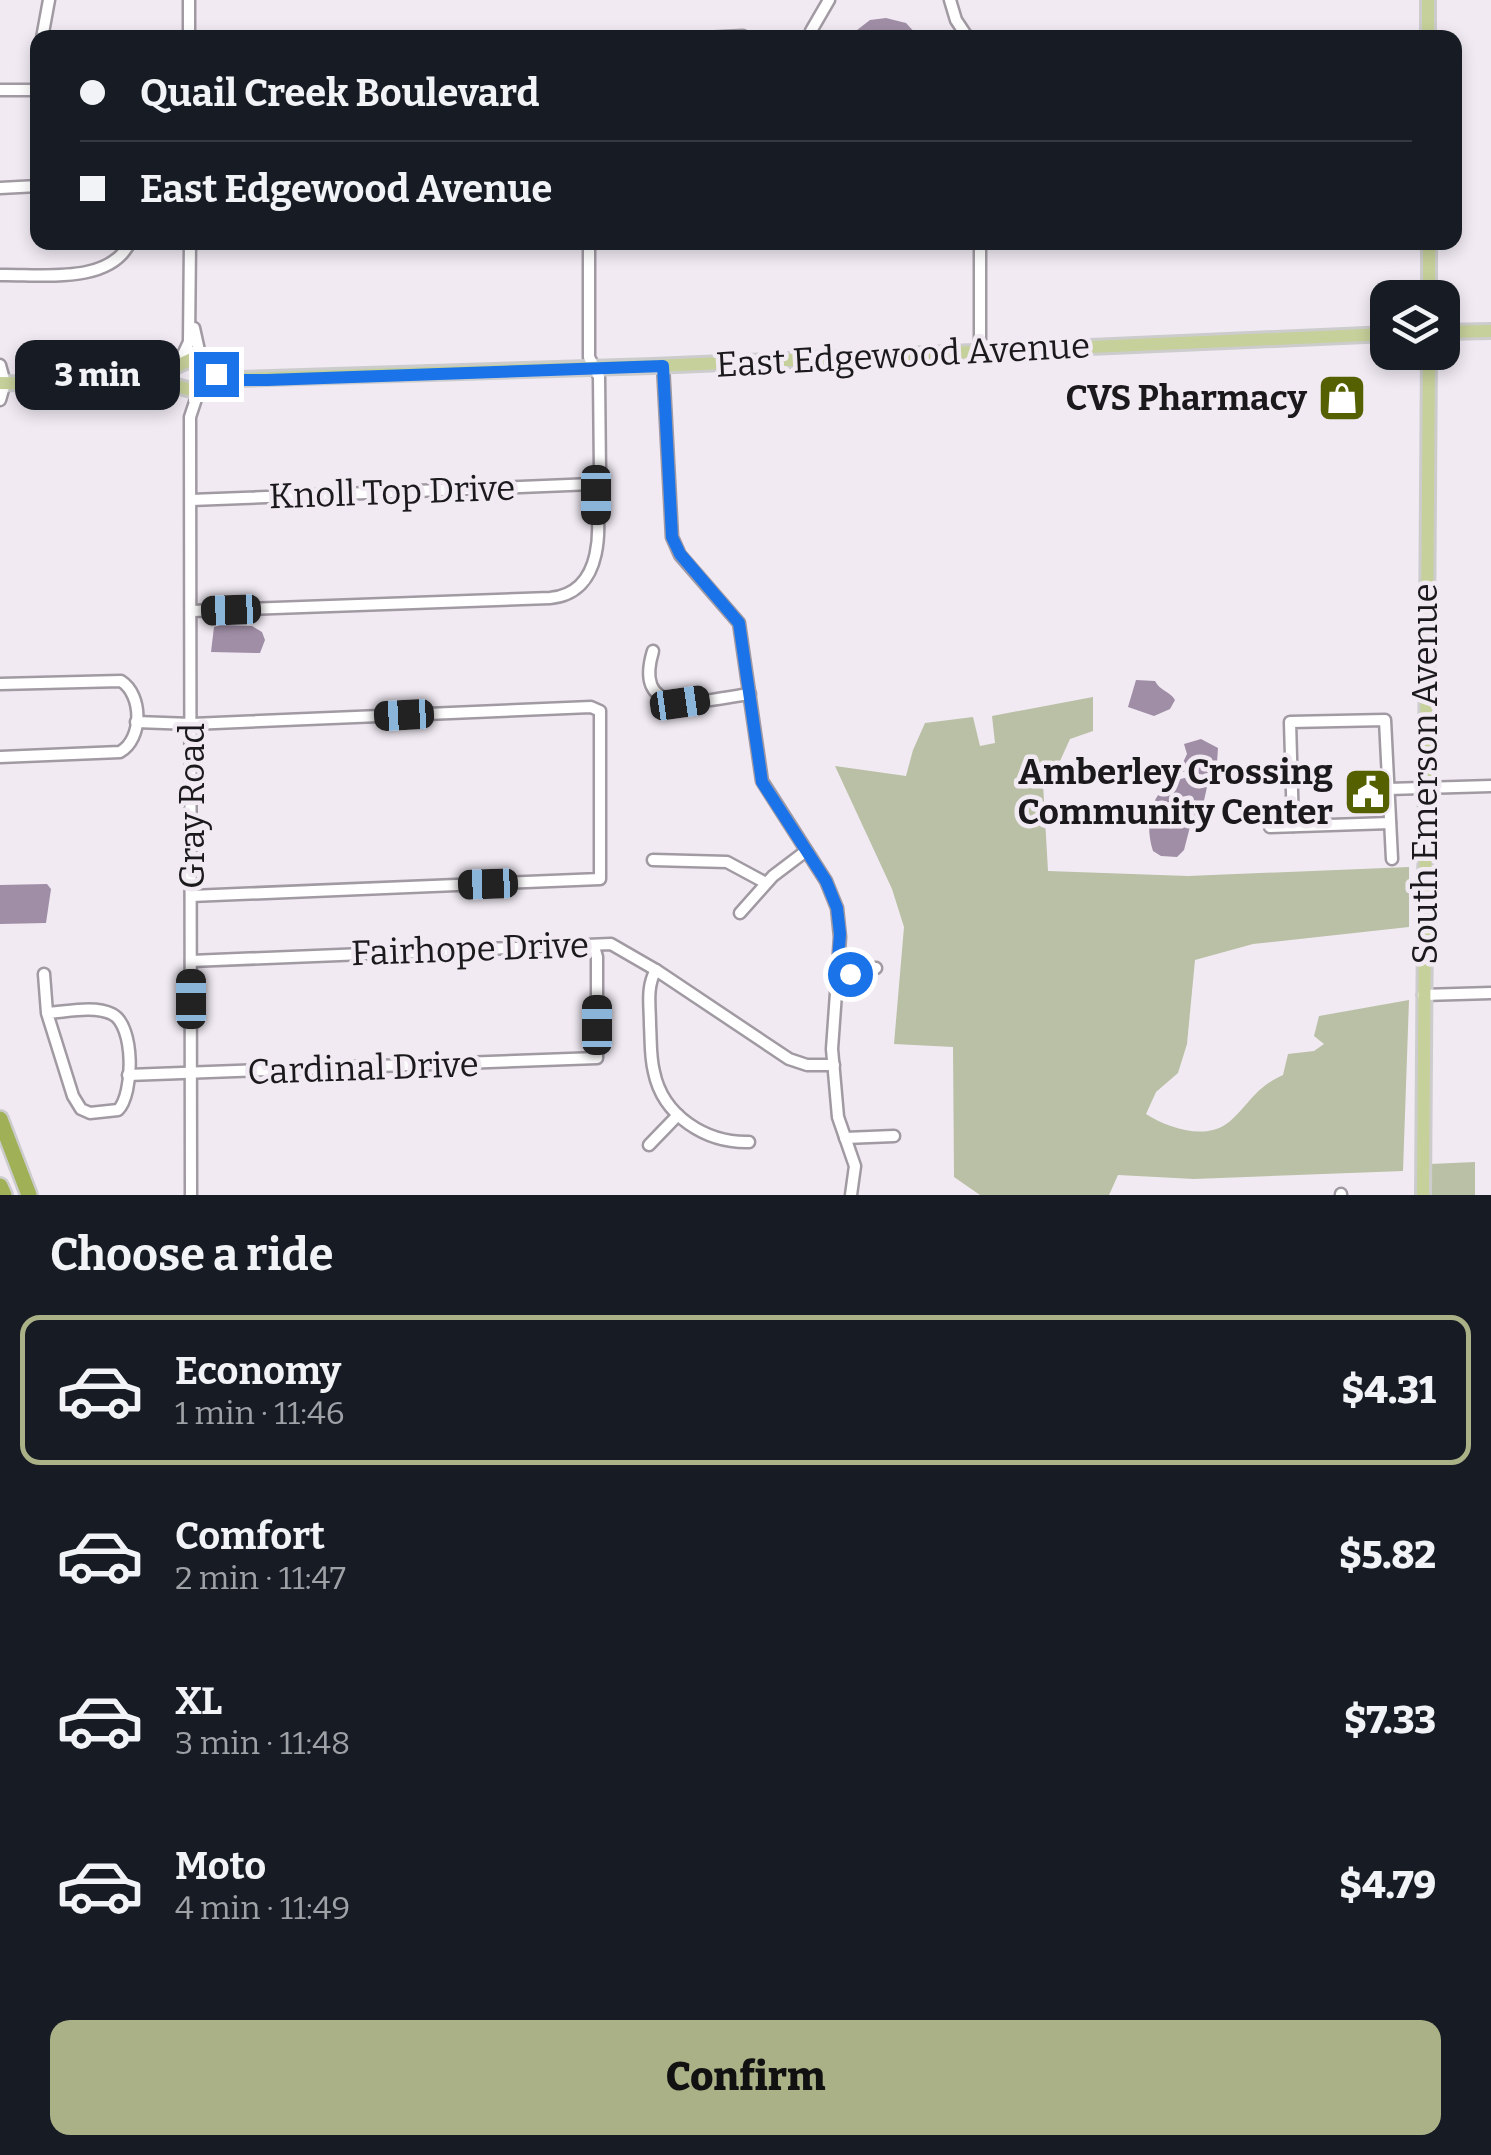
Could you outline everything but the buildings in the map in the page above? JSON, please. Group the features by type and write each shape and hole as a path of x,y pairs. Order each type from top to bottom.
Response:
{"highway":[{"path":"0,1119 29,1195"},
{"path":"0,1186 4,1195"}],"main road":[{"path":"1428,0 1428,30"},
{"path":"1429,250 1429,280"},
{"path":"1460,332 1491,331"},
{"name":"East Edgewood Avenue","path":"200,387 240,380 1370,335"},
{"path":"2,383 133,386 166,383 191,390 200,387 206,373 202,364 192,359 133,386"},
{"path":"179,363 176,377 182,387"},
{"name":"East Edgewood Avenue","path":"202,364 216,374 240,380"},
{"name":"South Emerson Avenue","path":"1423,1195 1429,370"}],"street":[{"path":"43,30 49,0"},
{"path":"188,0 189,30"},
{"path":"812,30 829,0"},
{"path":"950,0 963,30"},
{"path":"0,90 30,90"},
{"path":"0,188 30,186"},
{"path":"0,276 98,272 119,260 125,250"},
{"path":"179,363 188,346 191,318 190,250"},
{"path":"192,611 560,597 586,580 596,552 594,484 600,474 599,377 589,357 589,250"},
{"path":"980,250 980,351"},
{"path":"191,318 202,364"},
{"path":"0,365 0,400"},
{"path":"663,366 672,537 680,554 739,623 762,782 826,881 837,908 840,934 834,1065 838,1117 855,1166 851,1195"},
{"name":"Gray Road","path":"182,387 190,417 192,500 191,1195"},
{"name":"Gray Road","path":"190,417 200,387"},
{"name":"Knoll Top Drive","path":"192,500 594,484"},
{"path":"653,651 648,668 652,687 664,700 680,703 750,694"},
{"path":"0,684 121,681 134,694 136,722 134,740 120,752 0,757"},
{"path":"136,722 192,724 598,708 602,734 600,879 192,896"},
{"path":"1294,826 1290,722 1384,720 1392,859"},
{"path":"1388,789 1491,786"},
{"path":"1270,827 1390,823"},
{"path":"740,913 766,883 806,851"},
{"path":"653,860 726,862 766,883"},
{"name":"Fairhope Drive","path":"191,961 616,945 790,1059 807,1065 834,1065"},
{"name":"Cardinal Drive","path":"128,1075 597,1058 594,947"},
{"path":"837,974 876,968"},
{"path":"656,970 649,990 652,1066 662,1096 678,1116 698,1130 722,1140 749,1142"},
{"path":"44,974 47,1013 73,1096 81,1109 101,1114 122,1107 127,1097 128,1034 116,1016 99,1010 47,1013"},
{"path":"1423,995 1491,994"},
{"path":"649,1145 678,1116"},
{"path":"845,1138 894,1136"}],"green space":[{"path":"1093,697 1093,731 1070,739 1060,761 1042,766 1048,871 1188,876 1409,867 1409,927 1253,944 1195,960 1187,1044 1178,1073 1156,1092 1146,1114 1187,1130 1220,1128 1265,1085 1283,1075 1288,1054 1314,1051 1324,1044 1314,1036 1319,1016 1409,1000 1403,1171 1194,1179 1118,1175 1109,1195 980,1195 954,1177 953,1047 894,1044 904,927 892,889 835,766 906,776 925,723 973,717 980,746 995,743 992,716"},
{"path":"1475,1162 1475,1195 1429,1195 1430,1164"}],"shaded area":[{"path":"886,18 906,23 912,30 857,30 870,20"},
{"path":"252,626 262,632 265,640 260,653 211,652 214,627"},
{"path":"1136,680 1155,681 1175,700 1170,709 1154,716 1128,707"},
{"path":"1201,739 1218,748 1217,763 1206,775 1179,771 1187,754 1184,744"},
{"path":"1190,777 1207,787 1201,814 1191,823 1184,850 1177,857 1161,856 1153,851 1150,839 1154,804 1167,786"},
{"path":"47,884 51,889 46,923 0,924 0,885"}],"place":[{"name":"CVS Pharmacy","path":"1342,398"},
{"name":"Amberley Crossing Community Center","path":"1368,792"}],"route":[{"path":"216,374 240,380 267,380 663,366 672,537 680,554 739,623 762,782 826,881 839,921 837,974 850,974"}]}
